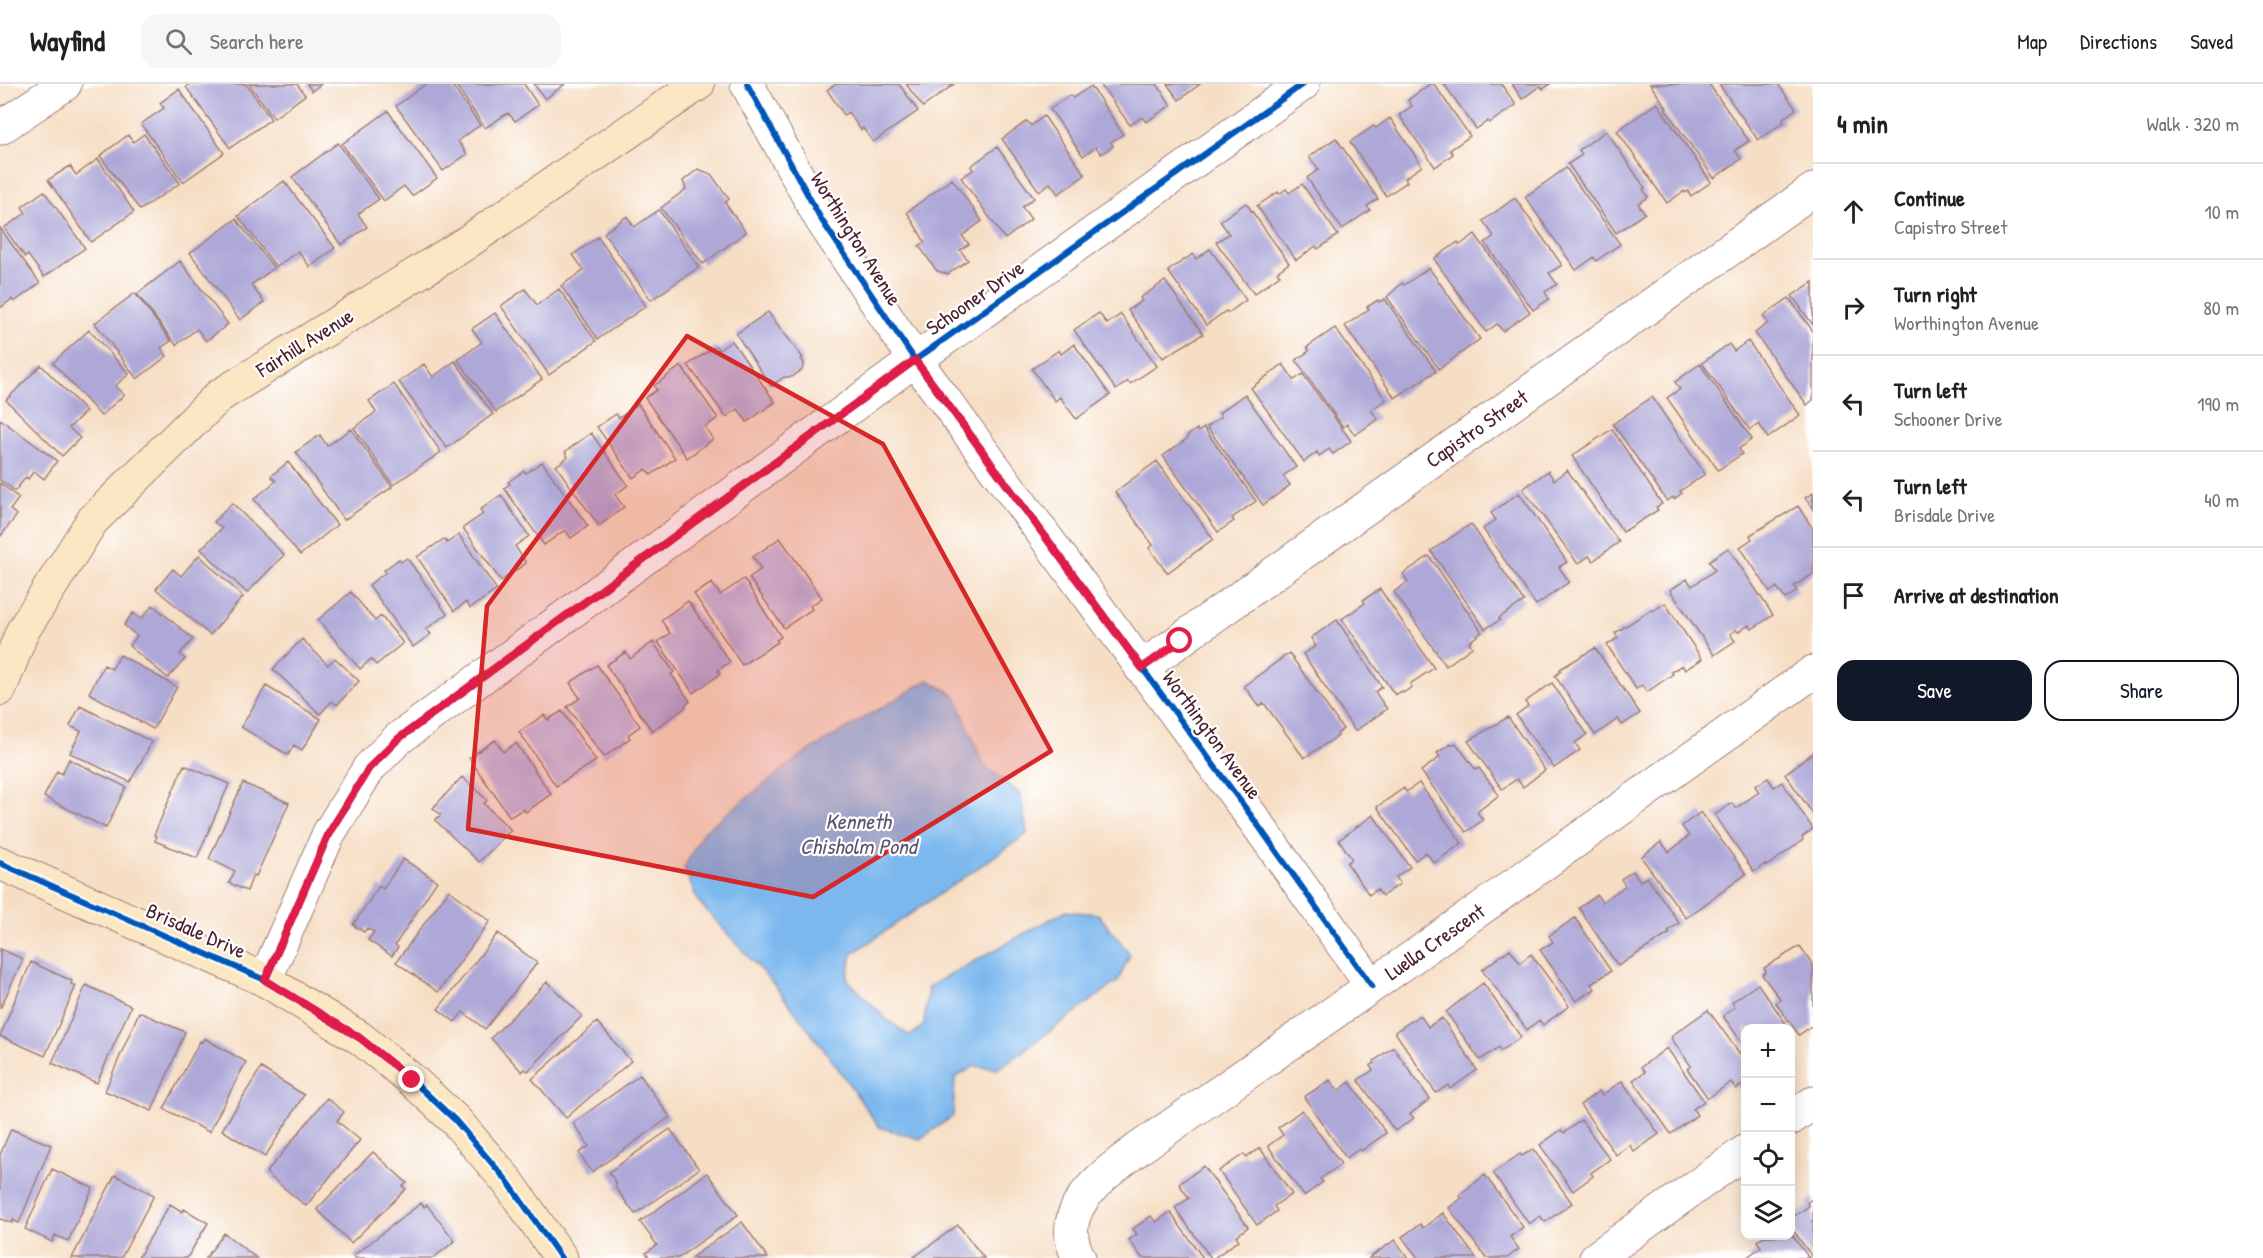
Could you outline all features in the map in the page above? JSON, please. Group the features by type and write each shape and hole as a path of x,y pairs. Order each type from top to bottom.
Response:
{"street":[{"path":"0,128 65,84"},
{"name":"Fairhill Avenue","path":"0,688 22,632 92,521 219,396 464,245 698,84"},
{"name":"Worthington Avenue","path":"747,84 820,219 915,360 1372,986"},
{"name":"Schooner Drive","path":"265,980 329,833 369,768 398,739 915,360 1303,84"},
{"name":"Capistro Street","path":"1142,668 1813,190"},
{"name":"Luella Crescent","path":"1079,1258 1072,1245 1071,1219 1080,1202 1101,1177 1813,672"},
{"name":"Brisdale Drive","path":"0,863 265,980 360,1038 412,1080 455,1120 490,1159 561,1258"},
{"path":"1795,1116 1813,1103"},
{"path":"1596,1258 1741,1155"}],"highlighted area":[{"path":"687,336 883,444 1051,751 813,897 468,829 487,606"}],"water":[{"name":"Kenneth Chisholm Pond","path":"928,680 955,695 983,764 1021,795 1027,834 852,954 847,979 886,1019 910,1036 924,1025 928,987 1065,911 1098,914 1130,954 1118,981 998,1069 974,1066 955,1078 953,1116 920,1139 879,1127 835,1064 776,987 698,901 684,868 703,832 802,755"}],"building":[{"path":"190,84 246,84 271,119 230,148 186,87"},
{"path":"249,84 297,84 305,95 274,118"},
{"path":"307,84 321,84 312,91"},
{"path":"426,84 451,84 480,125 458,141 467,154 443,171 396,106"},
{"path":"455,84 524,84 538,105 515,121 508,113 485,128"},
{"path":"534,84 565,84 545,99"},
{"path":"836,84 899,84 918,111 873,142 848,112 844,115 827,90"},
{"path":"906,84 954,84 923,107"},
{"path":"1100,84 1157,84 1171,105 1146,122 1142,117 1130,125"},
{"path":"1167,84 1200,84 1179,100"},
{"path":"1430,84 1434,84 1470,136 1450,150 1453,154 1435,167 1399,115 1412,106 1408,100"},
{"path":"1444,84 1501,84 1516,105 1476,129"},
{"path":"1512,84 1550,84 1543,89 1540,86 1522,99"},
{"path":"1650,84 1709,84 1749,141 1735,150 1741,159 1714,178"},
{"path":"1719,84 1778,84 1796,109 1782,119 1784,122 1758,140"},
{"path":"1091,86 1123,134 1111,142 1113,146 1101,154 1096,147 1083,156 1050,109 1070,95 1073,98"},
{"path":"179,89 224,153 183,182 141,124 164,108 160,103"},
{"path":"1657,103 1711,182 1691,196 1688,191 1685,193 1684,191 1667,203 1617,131"},
{"path":"388,111 437,178 412,196 404,186 384,201 342,144"},
{"path":"1044,116 1085,175 1058,194 1050,183 1039,191 1002,139 1027,121 1031,126"},
{"path":"1390,118 1422,166 1405,178 1407,182 1386,196 1350,142"},
{"path":"1606,131 1645,188 1643,189 1648,197 1638,204 1645,213 1616,233 1568,164 1582,155 1579,150"},
{"path":"144,134 180,183 140,210 100,156 128,135 133,142"},
{"path":"1336,138 1378,199 1367,206 1370,210 1342,229 1307,178 1319,169 1309,157"},
{"path":"338,143 379,199 358,214 367,227 341,245 292,177"},
{"path":"997,147 1034,198 1022,207 1031,219 1005,239 961,178 973,170 971,166"},
{"path":"98,159 134,212 91,242 48,180 70,166 76,175"},
{"path":"1566,168 1620,244 1596,261 1594,257 1576,270 1525,197"},
{"path":"698,169 711,174 729,199 725,203 746,232 703,264 661,208 686,189 683,181"},
{"path":"952,179 982,221 962,236 969,244 960,250 968,260 948,274 937,271 919,246 925,242 907,212"},
{"path":"284,181 335,248 310,267 298,251 276,267 238,216"},
{"path":"1302,184 1338,235 1318,249 1316,246 1296,260 1257,206 1278,192 1279,194 1286,189 1289,193"},
{"path":"44,191 85,248 44,277 28,255 25,257 4,228 26,213 22,207"},
{"path":"1515,198 1562,265 1549,273 1557,284 1545,292 1549,299 1533,310 1485,243 1494,236 1483,221"},
{"path":"1246,203 1289,263 1277,272 1280,275 1254,294 1216,242 1229,234 1220,221"},
{"path":"659,210 699,267 651,300 604,233 627,216 634,227"},
{"path":"236,219 274,268 251,285 264,302 240,320 190,253"},
{"path":"0,228 40,283 14,302 12,299 0,308"},
{"path":"1475,234 1530,312 1503,331 1497,324 1486,332 1434,259 1458,242 1460,245"},
{"path":"598,237 646,306 598,339 561,286 584,270 573,255"},
{"path":"1210,249 1246,300 1206,325 1168,271 1193,254 1196,259"},
{"path":"180,261 228,324 206,341 197,329 176,345 137,294"},
{"path":"1429,268 1480,339 1439,369 1387,297 1402,283 1404,285"},
{"path":"1165,281 1203,334 1163,358 1128,310 1142,301 1140,298"},
{"path":"1813,282 1813,325 1792,296"},
{"path":"525,289 537,305 559,289 596,341 549,375 501,306"},
{"path":"135,293 171,341 161,348 167,356 137,379 95,323"},
{"path":"1789,298 1813,331 1813,400 1807,405 1755,333 1768,323 1763,316"},
{"path":"1385,299 1436,371 1395,398 1345,326 1369,309 1367,307 1378,300 1379,302"},
{"path":"768,312 803,358 801,359 804,363 802,370 792,377 784,377 771,386 736,334"},
{"path":"495,313 542,379 496,412 458,360 482,342 472,329"},
{"path":"1099,313 1107,324 1121,314 1157,366 1130,384 1128,381 1116,390 1074,330"},
{"path":"1335,328 1386,400 1371,410 1378,419 1355,435 1347,424 1343,427 1296,360 1309,351 1307,347"},
{"path":"89,330 129,374 115,386 124,395 101,416 53,363"},
{"path":"732,341 775,402 747,422 738,409 726,417 688,365 716,346 719,350"},
{"path":"1748,341 1800,415 1768,438 1759,424 1750,430 1702,363 1729,344 1734,351"},
{"path":"1074,344 1110,395 1076,419 1060,397 1055,401 1032,369 1059,350 1061,354"},
{"path":"455,361 493,414 447,448 399,382 424,364 433,377"},
{"path":"1283,364 1294,380 1303,374 1351,441 1333,454 1329,449 1319,456 1317,452 1304,462 1251,388"},
{"path":"1700,364 1752,439 1739,449 1742,454 1718,470 1667,398 1680,389 1675,382"},
{"path":"41,365 86,411 69,428 80,438 62,456 6,400"},
{"path":"681,366 718,418 705,427 713,439 687,458 645,398 657,390 654,386"},
{"path":"394,384 441,452 393,485 354,428 376,412 369,401"},
{"path":"1245,394 1296,467 1283,476 1290,485 1263,505 1207,427 1221,417 1219,413"},
{"path":"1652,397 1705,474 1680,491 1682,493 1674,499 1673,497 1667,501 1613,424"},
{"path":"638,404 675,458 651,475 646,469 633,478 597,427 616,414 619,418"},
{"path":"0,419 57,461 44,479 34,471 15,491 0,480"},
{"path":"1204,428 1256,501 1232,518 1234,521 1218,532 1163,456 1197,429 1198,432"},
{"path":"351,429 392,487 344,520 296,452 320,435 327,446"},
{"path":"1612,429 1662,504 1656,507 1658,510 1623,532 1572,456"},
{"path":"591,433 628,485 615,495 624,507 599,526 556,466 568,457 565,452"},
{"path":"1157,461 1213,539 1167,573 1149,548 1153,545 1115,492"},
{"path":"288,462 337,525 300,555 254,499 276,481 271,476"},
{"path":"542,462 588,526 571,538 565,530 544,545 504,488 510,484 508,482 524,471 526,473"},
{"path":"1567,470 1619,542 1593,561 1589,556 1578,564 1523,489 1548,471 1554,480"},
{"path":"0,483 19,498 10,510 17,515 0,537"},
{"path":"1519,493 1567,562 1559,567 1569,582 1536,605 1483,529 1496,520 1491,513"},
{"path":"1813,493 1813,509 1805,498"},
{"path":"501,495 529,536 515,546 526,563 501,581 463,528 483,514 480,510"},
{"path":"232,503 284,555 247,593 201,549 222,528 214,522"},
{"path":"1798,506 1813,529 1813,574 1794,586 1797,591 1785,599 1777,587 1770,592 1740,547 1752,539 1750,535"},
{"path":"1471,524 1524,601 1485,629 1431,551"},
{"path":"459,535 497,590 470,608 466,602 454,611 417,557 444,539 447,543"},
{"path":"780,538 822,598 810,606 812,609 784,628 749,578 761,569 753,557"},
{"path":"1728,548 1773,615 1752,629 1749,625 1730,634 1735,641 1714,655 1670,590 1687,579 1692,586 1715,570 1709,561"},
{"path":"199,555 243,597 210,635 156,589 173,569 181,576"},
{"path":"1429,556 1482,632 1469,642 1472,647 1446,666 1394,592 1408,582 1403,574"},
{"path":"407,558 447,614 426,629 431,634 413,647 369,585 399,559 401,562"},
{"path":"744,579 781,637 776,640 778,642 742,665 694,594 712,583 720,595"},
{"path":"1380,589 1434,668 1410,684 1412,687 1395,695 1342,619 1365,603 1363,600"},
{"path":"351,592 375,621 381,616 403,643 376,665 371,659 360,669 318,620"},
{"path":"688,601 730,662 718,670 720,674 693,693 658,642 670,633 661,620"},
{"path":"1665,603 1702,659 1685,670 1682,665 1647,692 1642,685 1636,689 1607,645 1618,638 1615,633"},
{"path":"153,605 193,639 180,654 185,659 168,678 129,646 137,636 124,625 133,613 141,619"},
{"path":"1337,620 1382,687 1375,692 1387,709 1355,731 1303,654 1316,646 1311,638"},
{"path":"302,639 328,665 335,658 359,681 337,705 332,701 320,714 273,669"},
{"path":"653,642 674,672 671,674 690,701 685,705 686,707 652,731 606,665 626,652 630,659"},
{"path":"1595,648 1640,713 1622,725 1618,719 1595,735 1555,676 1561,671 1560,669"},
{"path":"1289,653 1343,729 1337,734 1338,736 1304,758 1264,703 1259,706 1244,686"},
{"path":"120,655 177,687 153,729 89,693 104,665 112,669"},
{"path":"597,665 640,726 628,735 630,738 604,757 567,707 580,698 570,683"},
{"path":"1552,683 1587,734 1575,743 1580,750 1554,768 1516,715 1528,706 1525,702"},
{"path":"266,686 321,719 302,750 294,745 288,755 241,727"},
{"path":"80,706 152,742 130,782 70,753 81,731 70,726"},
{"path":"562,711 596,761 556,786 519,732 544,715 548,720"},
{"path":"1508,717 1545,770 1523,787 1517,779 1502,789 1468,741"},
{"path":"495,740 503,752 516,743 551,794 526,812 523,809 510,817 469,758"},
{"path":"1456,743 1499,795 1477,812 1483,820 1466,832 1421,771 1440,757 1437,753"},
{"path":"1813,753 1813,814 1785,774"},
{"path":"69,759 126,787 106,828 44,797 57,771 62,774"},
{"path":"184,765 229,784 197,858 155,841 157,836 154,835"},
{"path":"462,777 487,800 484,804 511,830 479,862 435,820 441,815 433,808"},
{"path":"1768,778 1774,787 1782,782 1813,829 1802,837 1803,840 1767,866 1765,864 1754,872 1715,815 1732,803 1736,808 1759,792 1755,786"},
{"path":"243,783 289,803 247,891 229,883 235,871 209,859"},
{"path":"1419,783 1462,843 1434,863 1426,852 1415,860 1377,807 1404,788 1406,792"},
{"path":"1701,812 1746,874 1686,918 1641,857 1661,842 1669,852 1689,836 1682,826"},
{"path":"1373,815 1410,867 1396,877 1400,884 1382,896 1377,889 1369,895 1347,863 1352,859 1339,840"},
{"path":"403,859 437,881 395,945 398,947 392,956 368,940 374,932 367,928 364,932 353,925 379,886 383,889"},
{"path":"1633,871 1640,881 1647,877 1679,923 1668,931 1670,933 1618,966 1579,908 1597,895 1602,902 1625,886 1621,879"},
{"path":"449,890 490,921 438,992 396,962"},
{"path":"1575,918 1611,971 1591,984 1595,989 1576,1001 1540,950 1553,942 1549,936"},
{"path":"498,933 537,963 485,1029 463,1012 455,1022 438,1009"},
{"path":"1800,946 1813,965 1813,1025 1799,1035 1795,1029 1795,1024 1791,1024 1776,1003 1781,1000 1762,975 1766,972 1764,968"},
{"path":"0,949 23,959 0,1009"},
{"path":"1510,949 1520,963 1531,954 1569,1006 1543,1025 1539,1020 1527,1030 1482,970"},
{"path":"31,962 72,981 71,984 76,986 45,1056 0,1036"},
{"path":"547,982 582,1016 528,1071 525,1069 522,1072 491,1038"},
{"path":"1483,983 1521,1037 1501,1051 1499,1047 1480,1060 1446,1012"},
{"path":"1758,984 1786,1024 1741,1024 1741,1041 1723,1016 1735,1007 1732,1002"},
{"path":"86,985 131,1006 97,1083 52,1063"},
{"path":"1708,1010 1741,1055 1741,1086 1736,1089 1731,1082 1708,1098 1687,1069 1691,1066 1671,1038"},
{"path":"139,1012 185,1032 152,1111 105,1091"},
{"path":"1420,1015 1428,1027 1442,1018 1477,1070 1450,1089 1448,1085 1436,1093 1395,1032"},
{"path":"597,1022 631,1061 566,1118 532,1079"},
{"path":"204,1038 246,1062 209,1132 164,1109 200,1041 202,1042"},
{"path":"1393,1047 1430,1099 1410,1114 1414,1118 1395,1131 1358,1080 1373,1070 1370,1066 1375,1063 1374,1061"},
{"path":"1667,1048 1704,1101 1693,1109 1697,1115 1671,1134 1633,1080 1645,1072 1641,1067"},
{"path":"261,1068 304,1095 265,1157 222,1130"},
{"path":"640,1075 670,1117 592,1172 579,1153 589,1146 573,1123"},
{"path":"1330,1080 1338,1091 1350,1082 1386,1133 1361,1151 1359,1149 1346,1158 1304,1097"},
{"path":"1622,1081 1659,1134 1634,1152 1630,1145 1616,1155 1580,1105 1599,1091 1602,1095"},
{"path":"327,1098 344,1112 337,1121 360,1140 306,1206 266,1173"},
{"path":"1302,1110 1341,1164 1320,1179 1323,1182 1304,1196 1268,1146 1283,1135 1278,1128"},
{"path":"1581,1120 1610,1159 1591,1173 1593,1176 1573,1191 1540,1145 1561,1130 1564,1133"},
{"path":"11,1129 51,1145 19,1223 0,1219 0,1155"},
{"path":"670,1129 699,1169 635,1214 615,1187 617,1185 609,1172"},
{"path":"1260,1148 1292,1194 1274,1206 1277,1211 1257,1225 1219,1171 1244,1154 1246,1157"},
{"path":"1533,1149 1572,1203 1545,1222 1540,1216 1529,1224 1493,1173 1520,1154 1522,1156"},
{"path":"373,1152 407,1183 403,1186 406,1189 351,1243 317,1209"},
{"path":"1204,1166 1248,1227 1236,1236 1239,1240 1214,1258 1211,1258 1175,1208 1189,1198 1179,1184"},
{"path":"52,1169 93,1188 68,1241 55,1235 52,1242 25,1229"},
{"path":"707,1173 738,1215 678,1258 650,1258 646,1253 657,1245 640,1222"},
{"path":"115,1175 154,1195 121,1258 72,1258"},
{"path":"1485,1175 1523,1227 1510,1237 1519,1249 1507,1258 1486,1258 1449,1208 1462,1198 1459,1195"},
{"path":"1813,1198 1813,1258 1795,1233 1795,1216 1809,1206 1807,1203"},
{"path":"421,1203 424,1207 427,1205 455,1241 433,1258 355,1258 353,1256"},
{"path":"170,1204 208,1223 187,1258 138,1258"},
{"path":"1170,1212 1203,1258 1142,1258 1129,1240 1137,1234 1133,1229 1151,1216 1156,1222"},
{"path":"1443,1213 1476,1258 1418,1258 1402,1237 1420,1224 1423,1228"},
{"path":"742,1222 768,1258 691,1258"},
{"path":"958,1225 984,1258 913,1258"},
{"path":"224,1233 256,1258 206,1258"},
{"path":"1795,1239 1809,1258 1746,1258 1761,1247 1757,1241"},
{"path":"1395,1240 1408,1258 1369,1258"}],"cycle path":[{"path":"747,84 821,219 915,360 1255,821 1372,986"},
{"path":"265,980 329,833 369,768 398,739 915,360 1303,84"},
{"path":"0,863 265,980 360,1038 412,1080 455,1120 508,1182 561,1258"}],"route":[{"path":"412,1080 360,1038 265,980 329,833 369,768 398,739 915,360 1142,668 1180,641"}]}
